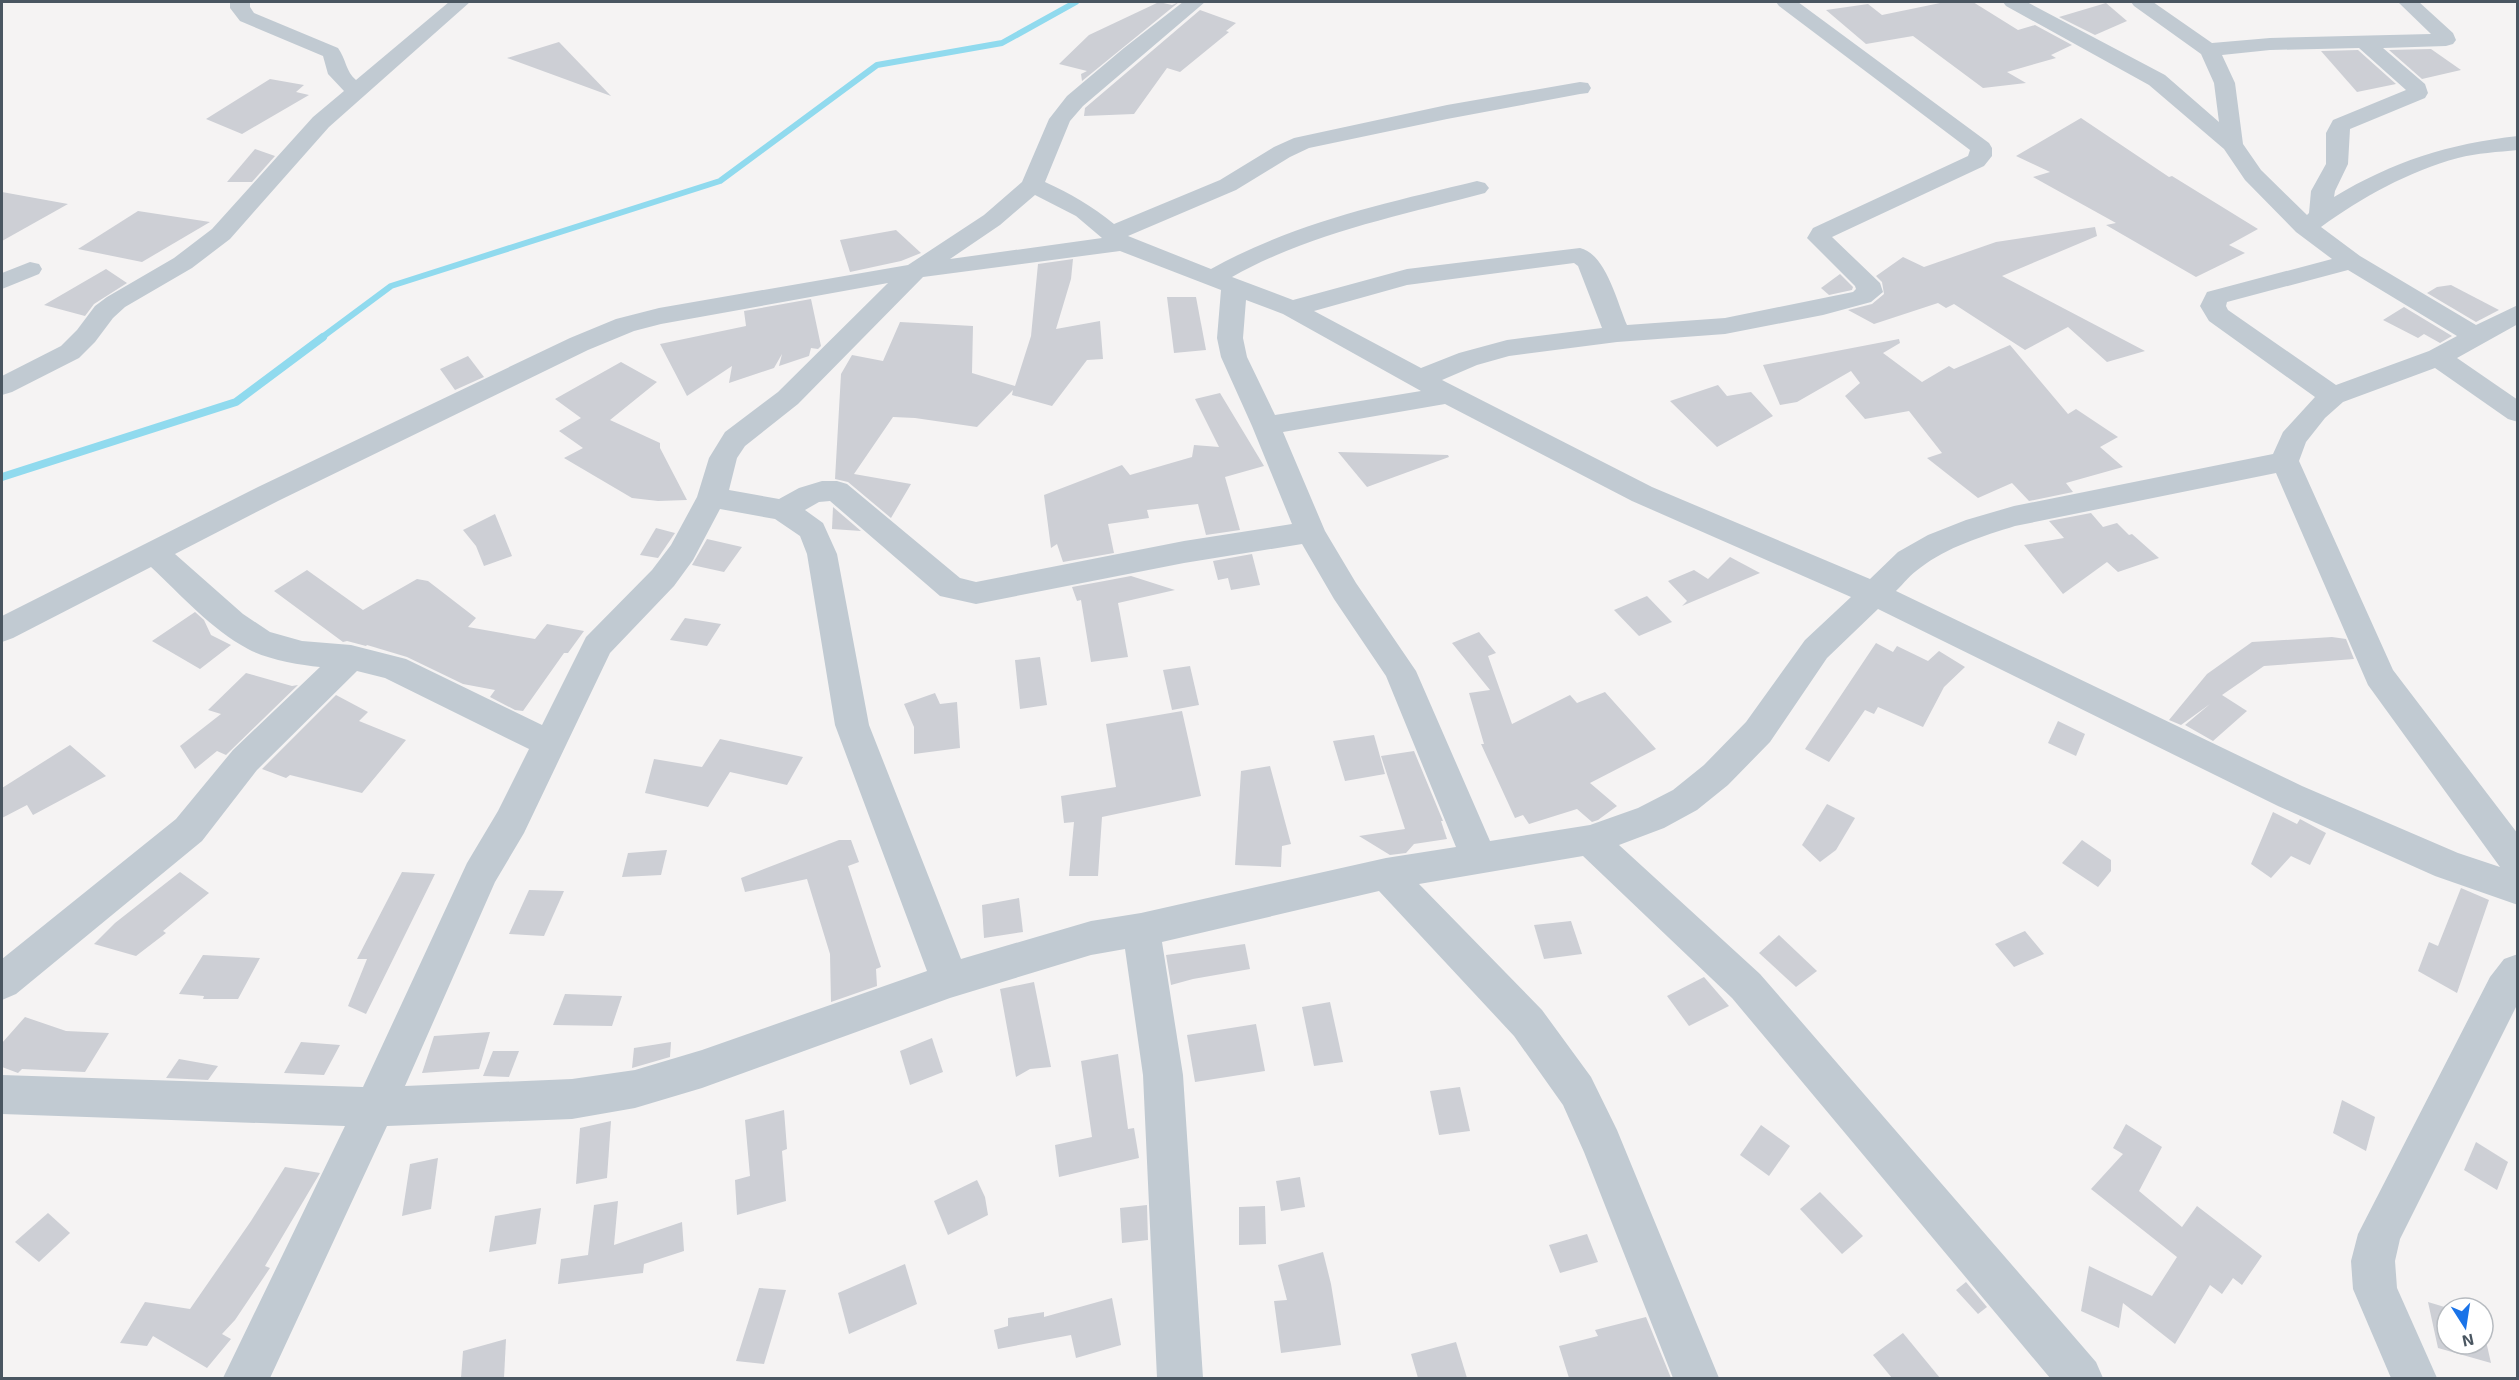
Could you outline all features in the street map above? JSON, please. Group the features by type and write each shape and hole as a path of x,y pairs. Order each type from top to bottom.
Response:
{"street":[{"path":"240,2 240,8 247,17 331,52 336,58 337,70 342,80 357,91"},
{"path":"2,386 70,352 86,336 104,312 116,302 183,263 220,234 252,201 301,142 460,2"},
{"path":"246,1378 375,1107 480,874 511,822 597,646 663,578 682,552 712,497 723,458 735,439 788,398 915,271 992,220 1032,185 1060,119 1075,101 1131,52 1195,2"},
{"path":"1419,379 1468,359 1507,348 1617,334 1725,326 1862,297 1870,292 1867,283 1825,247 1819,238 1822,233 1976,161 1981,156 1981,148 1786,2"},
{"path":"2013,2 2157,80 2232,144 2253,175 2313,220 2351,261 2476,336"},
{"path":"2141,2 2208,50 2216,60 2226,86 2232,144"},
{"path":"2208,50 2271,44 2446,40 2446,37 2408,2"},
{"path":"2313,220 2323,191 2337,164 2337,133 2341,125 2417,93 2417,89 2364,42"},
{"path":"2,630 268,494 579,344 626,325 658,315 1116,238 1218,189 1302,143 1447,112 1580,88"},
{"path":"2313,220 2405,169 2442,156 2517,143"},
{"path":"1032,185 1084,211 1116,238 1292,309 1449,395 1642,494 1875,594 2290,796 2448,865 2517,889"},
{"path":"1477,188 1296,238 1242,260 1223,283 1234,357 1266,426 1310,532 1345,591 1400,671 1479,859"},
{"path":"1292,309 1407,277 1580,255 1589,262 1617,334"},
{"path":"2333,396 2218,315 2213,306 2216,297 2351,261"},
{"path":"2,282 30,269"},
{"path":"2517,313 2438,357 2333,396 2315,412 2293,439 2285,461 2380,676 2517,863"},
{"path":"2438,357 2517,413"},
{"path":"1266,426 1449,395"},
{"path":"2,1094 375,1107 572,1099 635,1089 702,1069 950,980 1091,938 1141,930 1386,874 1590,840 1651,818 1676,805 1716,775 1758,732 1816,649 1909,560 1939,543 1977,527 2014,516 2285,461"},
{"path":"783,510 804,496 821,490 837,491 951,588 976,593 1184,552 1310,532"},
{"path":"712,497 783,510 812,530 822,554 852,724 950,980"},
{"path":"153,552 232,622 260,641 302,653 351,657 394,668 550,744"},
{"path":"2,982 189,830 245,760 351,657"},
{"path":"1590,840 1746,986 2080,1378"},
{"path":"1386,874 1528,1023 1576,1091 1602,1144 1696,1378"},
{"path":"1141,930 1163,1075 1180,1378"},
{"path":"2414,1378 2375,1289 2373,1261 2380,1234 2513,988"}],"building":[{"path":"1159,2 1172,5 1179,2 1082,81 1081,74 1087,71 1059,64 1089,35"},
{"path":"1945,2 1973,2 2018,30 2035,25 2072,45 2051,55 2056,58 2007,72 2026,83 1983,88 1913,36 1866,44 1826,10 1868,4 1882,15"},
{"path":"2106,3 2127,21 2095,35 2059,17"},
{"path":"1200,10 1236,23 1226,31 1229,32 1180,72 1167,68 1134,114 1084,116 1085,108"},
{"path":"559,42 611,96 507,58"},
{"path":"2431,49 2461,70 2422,79 2389,50"},
{"path":"2358,50 2396,84 2357,92 2321,51"},
{"path":"270,79 304,85 296,92 309,95 242,134 206,119"},
{"path":"2081,118 2169,177 2172,176 2258,229 2229,245 2245,253 2196,277 2106,225 2116,223 2033,177 2050,172 2016,156"},
{"path":"255,149 275,156 252,182 227,182"},
{"path":"2,192 68,204 2,241"},
{"path":"138,211 210,222 142,262 78,249"},
{"path":"2095,227 2097,236 2002,276 2145,351 2107,362 2068,327 2025,350 1954,304 1946,308 1938,303 1874,324 1848,310 1872,304 1884,294 1882,282 1876,276 1903,257 1924,267 1996,242"},
{"path":"896,230 921,253 901,261 850,272 840,240"},
{"path":"1073,259 1071,279 1056,329 1100,321 1103,359 1087,360 1052,406 1012,395 1013,390 977,427 893,417 854,474 911,484 891,518 848,482 835,479 841,374 852,355 883,361 900,322 973,326 972,373 1015,386 1031,336 1038,264"},
{"path":"106,269 127,283 94,304 85,316 44,305"},
{"path":"1840,274 1853,287 1852,290 1829,295 1821,288"},
{"path":"2451,285 2499,310 2476,322 2427,293 2437,287"},
{"path":"1167,297 1196,297 1206,350 1174,353"},
{"path":"811,299 821,346 818,349 811,348 809,356 779,366 782,354 774,368 729,383 732,366 687,396 660,344 746,326 744,311"},
{"path":"2404,307 2452,336 2440,343 2424,334 2418,338 2383,320"},
{"path":"1899,339 1900,343 1883,353 1922,382 1949,366 1954,369 2010,345 2068,414 2076,409 2118,437 2100,447 2123,467 2066,483 2073,492 2029,501 2012,483 1978,498 1927,458 1942,453 1909,411 1865,419 1845,396 1860,383 1851,371 1797,402 1780,405 1763,365"},
{"path":"468,356 484,377 455,390 440,369"},
{"path":"621,362 657,382 610,420 660,443 660,448 687,500 658,501 632,498 564,458 583,448 559,431 581,418 555,399"},
{"path":"1718,385 1727,396 1751,392 1773,416 1717,447 1670,401"},
{"path":"1220,393 1264,466 1225,477 1240,530 1206,535 1198,504 1147,510 1149,518 1108,524 1114,553 1063,562 1057,544 1051,548 1044,495 1122,465 1130,475 1192,457 1194,445 1219,447 1195,399"},
{"path":"1338,452 1448,455 1449,457 1367,487"},
{"path":"833,507 861,531 832,529"},
{"path":"2091,513 2103,527 2117,523 2159,558 2118,572 2107,562 2063,594 2024,545 2064,538 2049,521"},
{"path":"495,514 512,556 484,566 476,546 463,530"},
{"path":"656,528 675,533 658,558 640,555"},
{"path":"707,539 742,547 724,572 692,565"},
{"path":"1252,554 1260,585 1231,590 1228,578 1218,580 1213,561"},
{"path":"1730,557 1760,573 1682,606 1687,601 1668,581 1694,570 1708,579"},
{"path":"307,570 363,610 417,579 428,581 476,618 468,627 535,639 547,624 584,631 568,653 564,653 523,711 515,710 490,697 495,690 463,684 407,657 367,645 343,642 274,591"},
{"path":"1131,576 1175,590 1118,603 1128,657 1091,662 1081,600 1077,601 1072,587"},
{"path":"1647,596 1672,622 1639,636 1614,610"},
{"path":"195,612 204,620 211,635 231,645 200,669 152,641"},
{"path":"685,618 721,624 707,646 670,640"},
{"path":"1479,632 1496,653 1488,656 1512,724 1570,695 1577,703 1605,692 1656,749 1590,783 1617,806 1598,820 1592,822 1577,809 1529,824 1523,815 1515,818 1481,744 1484,744 1469,693 1490,690 1452,643"},
{"path":"2332,637 2346,639 2354,659 2264,666 2222,695 2247,711 2213,741 2185,725 2210,704 2181,725 2169,720 2207,674 2252,642"},
{"path":"1876,643 1893,652 1897,646 1928,661 1939,651 1965,667 1944,687 1923,727 1878,707 1874,714 1865,710 1829,762 1805,749"},
{"path":"1040,657 1047,705 1020,709 1015,660"},
{"path":"1190,666 1199,705 1172,710 1163,670"},
{"path":"246,673 292,686 298,685 226,755 217,751 195,769 180,746 221,714 208,710"},
{"path":"935,693 940,704 957,702 960,748 914,754 914,727 904,704"},
{"path":"336,695 368,712 359,721 406,740 362,793 290,775 286,778 262,769"},
{"path":"1182,711 1201,796 1102,817 1098,876 1069,876 1074,822 1064,823 1061,796 1116,787 1106,724"},
{"path":"2058,721 2085,734 2076,756 2048,743"},
{"path":"1374,735 1385,774 1345,781 1333,741"},
{"path":"720,739 803,757 787,785 730,772 708,807 645,793 654,759 702,767"},
{"path":"70,745 106,776 33,815 27,805 2,818 2,788"},
{"path":"1414,751 1443,821 1441,821 1447,839 1414,844 1406,853 1390,855 1359,836 1405,829 1381,756"},
{"path":"1270,766 1291,844 1282,846 1281,867 1235,865 1241,771"},
{"path":"1827,804 1855,818 1836,850 1820,862 1802,845"},
{"path":"2273,812 2297,824 2300,819 2326,833 2310,865 2291,856 2271,878 2251,864"},
{"path":"839,840 851,840 859,862 848,866 881,967 876,969 877,986 831,1002 830,954 807,879 745,892 741,878"},
{"path":"2082,840 2111,860 2111,871 2098,887 2062,863"},
{"path":"667,850 661,875 622,877 628,853"},
{"path":"180,872 209,893 163,931 166,933 136,956 94,944 115,923"},
{"path":"402,872 435,874 366,1014 348,1006 367,959 357,959"},
{"path":"2461,888 2489,900 2457,993 2418,971 2429,942 2438,946"},
{"path":"529,890 564,891 544,936 509,934"},
{"path":"1019,898 1023,932 984,938 982,905"},
{"path":"1571,921 1582,954 1544,959 1534,925"},
{"path":"2025,931 2044,954 2014,967 1995,944"},
{"path":"1779,935 1817,971 1796,987 1759,953"},
{"path":"1245,944 1250,969 1171,985 1166,955"},
{"path":"203,955 260,958 238,999 203,999 204,996 179,994"},
{"path":"1704,977 1729,1006 1689,1026 1667,996"},
{"path":"1034,982 1051,1067 1030,1069 1016,1077 1000,989"},
{"path":"565,994 622,996 612,1026 553,1025"},
{"path":"1330,1002 1343,1062 1314,1066 1302,1007"},
{"path":"25,1017 66,1031 109,1033 85,1072 22,1069 18,1073 2,1067 2,1043"},
{"path":"1256,1024 1265,1071 1195,1082 1187,1035"},
{"path":"490,1032 479,1069 422,1073 434,1036"},
{"path":"932,1038 943,1072 910,1085 900,1051"},
{"path":"301,1042 340,1045 324,1075 284,1073"},
{"path":"671,1042 670,1057 632,1068 634,1048"},
{"path":"493,1051 519,1051 509,1077 483,1076"},
{"path":"1118,1054 1128,1129 1134,1128 1139,1158 1059,1177 1055,1145 1092,1137 1081,1061"},
{"path":"179,1059 218,1066 208,1080 166,1078"},
{"path":"1460,1087 1470,1131 1439,1135 1430,1091"},
{"path":"2342,1100 2375,1117 2366,1151 2333,1133"},
{"path":"784,1110 787,1149 782,1151 786,1201 737,1215 735,1180 750,1176 745,1120"},
{"path":"611,1121 607,1178 576,1184 580,1128"},
{"path":"2126,1124 2162,1147 2139,1191 2182,1227 2197,1206 2262,1256 2242,1285 2233,1278 2222,1294 2210,1285 2175,1344 2123,1303 2119,1328 2081,1311 2089,1266 2152,1296 2177,1257 2091,1189 2123,1154 2113,1148"},
{"path":"1761,1125 1790,1146 1769,1176 1740,1155"},
{"path":"2476,1142 2508,1162 2497,1190 2464,1170"},
{"path":"438,1158 431,1209 402,1216 410,1164"},
{"path":"285,1167 320,1173 265,1266 270,1268 235,1320 222,1334 231,1339 207,1368 153,1336 147,1346 120,1343 145,1302 190,1309"},
{"path":"1300,1177 1305,1207 1281,1211 1276,1181"},
{"path":"977,1180 985,1197 988,1215 948,1235 934,1201"},
{"path":"1820,1192 1863,1236 1842,1254 1800,1209"},
{"path":"618,1201 614,1245 682,1222 684,1251 644,1264 643,1273 558,1284 561,1259 588,1255 594,1205"},
{"path":"1147,1205 1148,1240 1122,1243 1120,1208"},
{"path":"1265,1206 1266,1244 1239,1245 1239,1207"},
{"path":"541,1208 536,1244 489,1252 495,1216"},
{"path":"48,1213 70,1233 39,1262 15,1242"},
{"path":"1587,1234 1598,1262 1560,1273 1549,1245"},
{"path":"1323,1252 1341,1345 1281,1353 1274,1301 1287,1300 1278,1265"},
{"path":"905,1264 917,1304 849,1334 838,1293"},
{"path":"1966,1282 1987,1307 1978,1314 1956,1290"},
{"path":"759,1288 786,1290 764,1364 736,1361"},
{"path":"1112,1298 1121,1345 1076,1358 1071,1335 998,1349 994,1330 1008,1326 1008,1318 1044,1312 1044,1317"},
{"path":"2428,1302 2435,1304 2435,1334"},
{"path":"1646,1317 1671,1378 1569,1378 1559,1346 1598,1336 1595,1330"},
{"path":"1903,1333 1940,1378 1892,1378 1873,1355"},
{"path":"506,1339 504,1378 461,1378 463,1351"},
{"path":"1456,1342 1467,1378 1418,1378 1411,1354"},
{"path":"2466,1356 2489,1356 2491,1363"}],"waterway":[{"path":"321,338 391,286 720,181 877,65 1002,43 1076,2"},
{"path":"2,477 236,402 323,337"}]}
